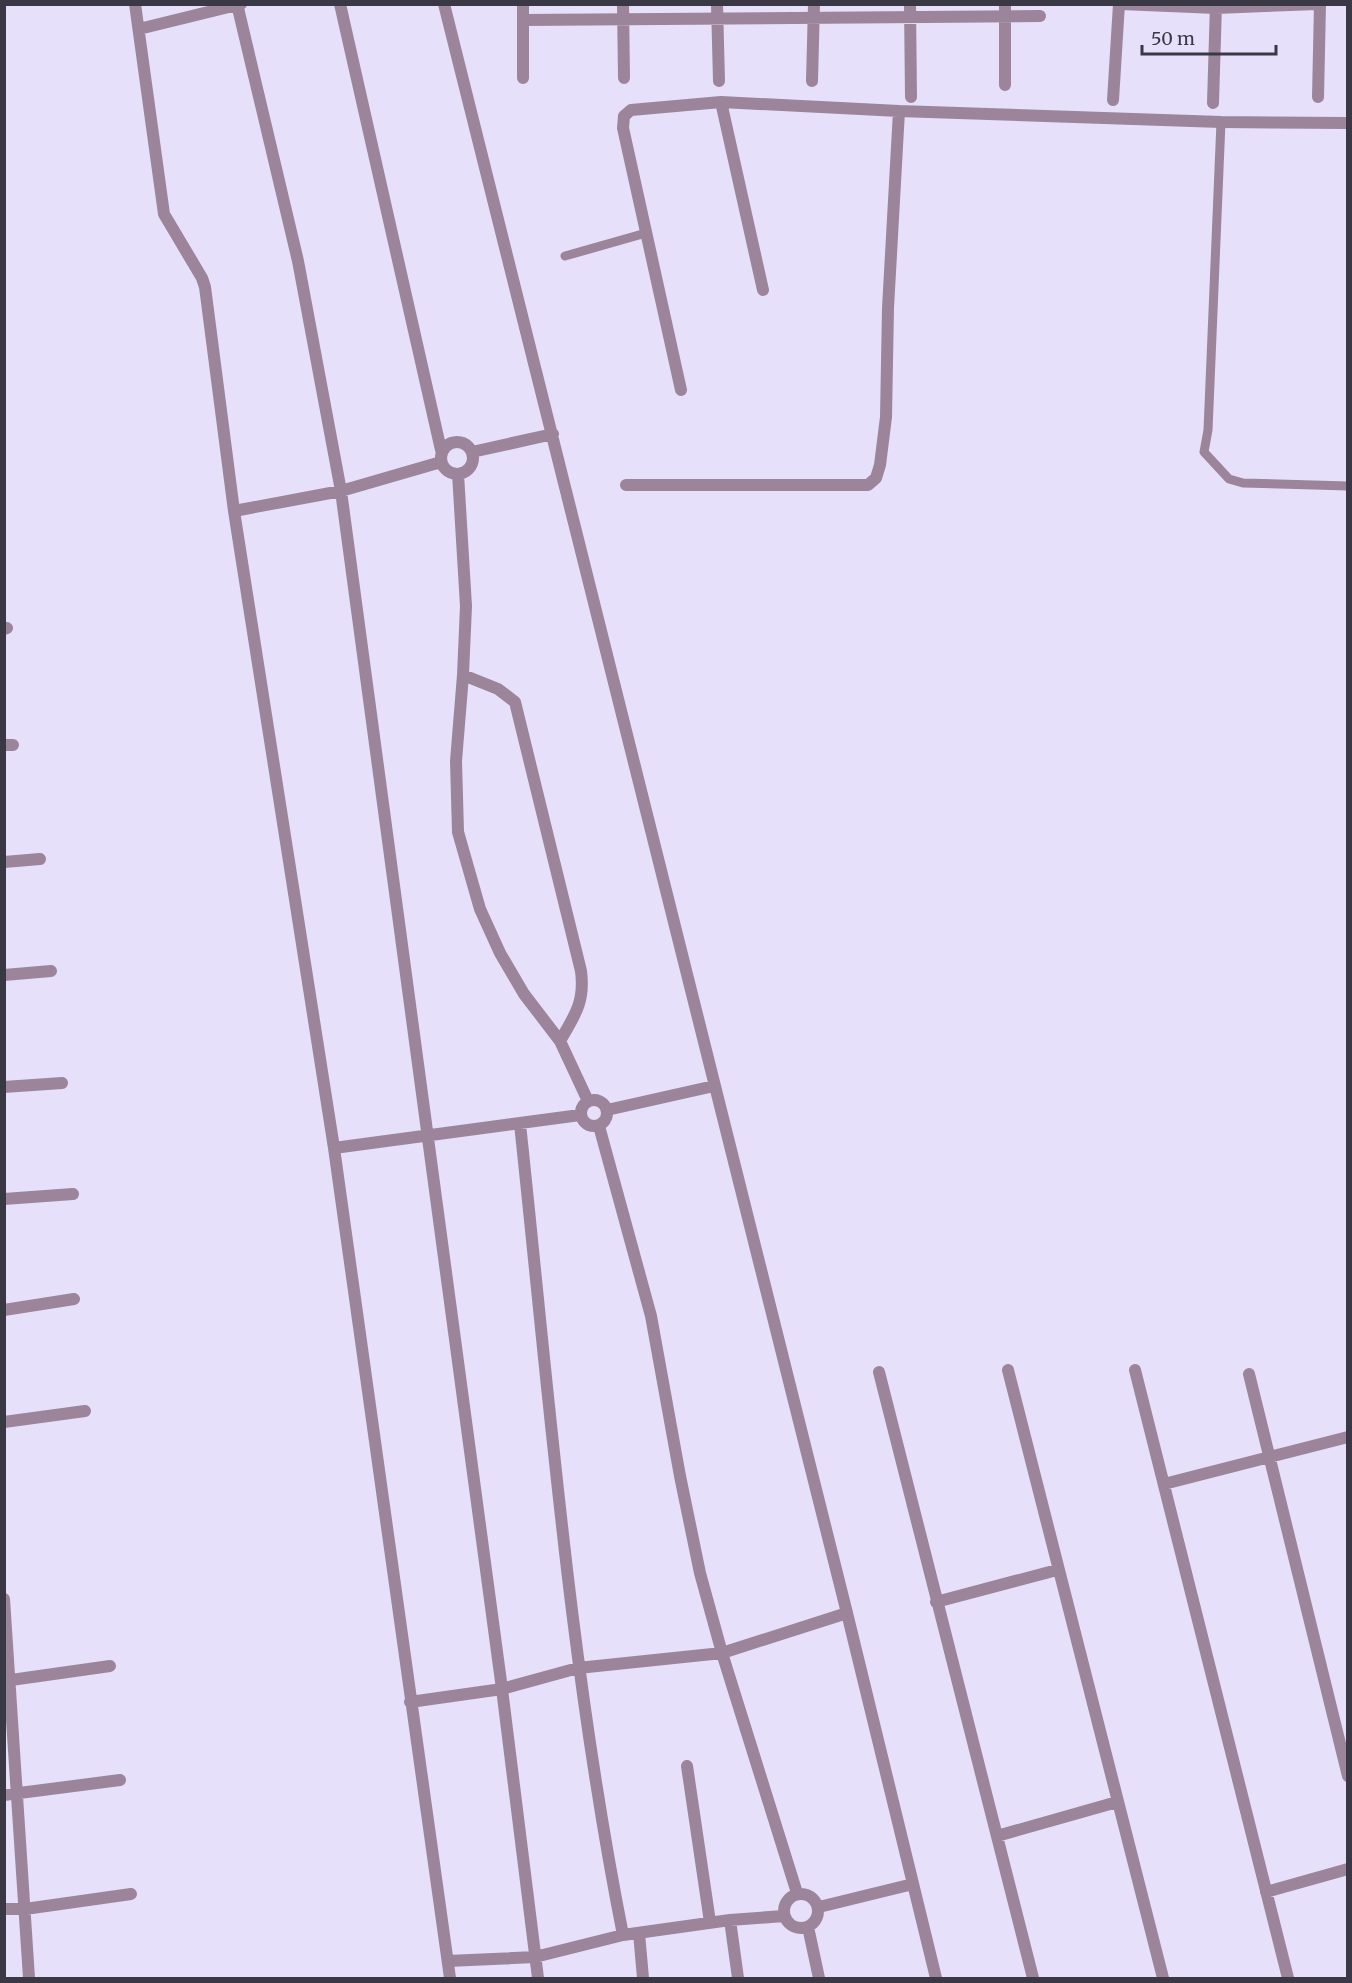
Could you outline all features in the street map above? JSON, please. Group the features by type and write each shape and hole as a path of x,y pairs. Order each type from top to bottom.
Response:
{"street":[{"path":"135,4 164,214 205,287 234,512 334,1148 450,1978"},
{"path":"234,512 341,490 441,456 451,441 464,443 472,452 472,463 468,470 458,474 448,472 441,456 340,4"},
{"path":"444,4 847,1613 936,1978"},
{"path":"523,4 523,78"},
{"path":"623,4 624,78"},
{"path":"717,4 719,81"},
{"path":"1113,100 1120,4 1216,6 1318,4 1318,97"},
{"path":"139,29 239,5 298,261 341,490 502,1689 538,1978"},
{"path":"1213,103 1216,6"},
{"path":"523,20 718,18 814,11 1005,10 1040,16"},
{"path":"1005,10 1005,86"},
{"path":"812,81 814,11"},
{"path":"910,11 911,97"},
{"path":"722,102 763,290"},
{"path":"681,390 623,128 624,116 631,110 640,107 722,102 899,111 1221,122 1347,123"},
{"path":"626,485 868,485 876,478 880,465 886,417 888,308 899,111"},
{"path":"472,452 553,434"},
{"path":"458,474 466,606 464,675 455,796 458,832 480,909 500,953 524,994 560,1041 588,1101"},
{"path":"464,675 498,689 515,702 581,971 583,990 579,1006 560,1041"},
{"path":"4,862 40,859"},
{"path":"4,975 51,971"},
{"path":"4,1087 62,1083"},
{"path":"607,1110 714,1086"},
{"path":"597,1100 607,1110 604,1122 599,1126 590,1126 580,1115 581,1107 588,1101 597,1100"},
{"path":"334,1148 580,1115"},
{"path":"520,1124 578,1668 606,1851 623,1935"},
{"path":"599,1126 651,1316 700,1573 722,1653 797,1893"},
{"path":"4,1199 73,1194"},
{"path":"4,1310 74,1299"},
{"path":"1008,1370 1163,1978"},
{"path":"1135,1370 1288,1978"},
{"path":"879,1372 1032,1978"},
{"path":"1250,1374 1347,1776"},
{"path":"4,1422 85,1411"},
{"path":"1164,1484 1347,1437"},
{"path":"936,1602 1057,1569"},
{"path":"4,1599 11,1795 25,1909 29,1978"},
{"path":"410,1702 502,1689 578,1668 722,1653 847,1613"},
{"path":"7,1681 110,1666"},
{"path":"687,1766 710,1922"},
{"path":"11,1795 120,1780"},
{"path":"997,1836 1117,1802"},
{"path":"1266,1892 1347,1869"},
{"path":"819,1907 913,1884"},
{"path":"797,1893 811,1895 819,1907 817,1920 808,1927 792,1926 784,1916 786,1902 797,1893"},
{"path":"4,1909 25,1909 131,1894"},
{"path":"448,1961 535,1957 623,1935 710,1922 784,1916"},
{"path":"730,1920 738,1978"},
{"path":"808,1927 819,1978"},
{"path":"639,1933 644,1978"}],"lane":[{"path":"1221,122 1208,430 1204,452 1229,479 1243,483 1347,486"},
{"path":"565,256 646,233"}]}
